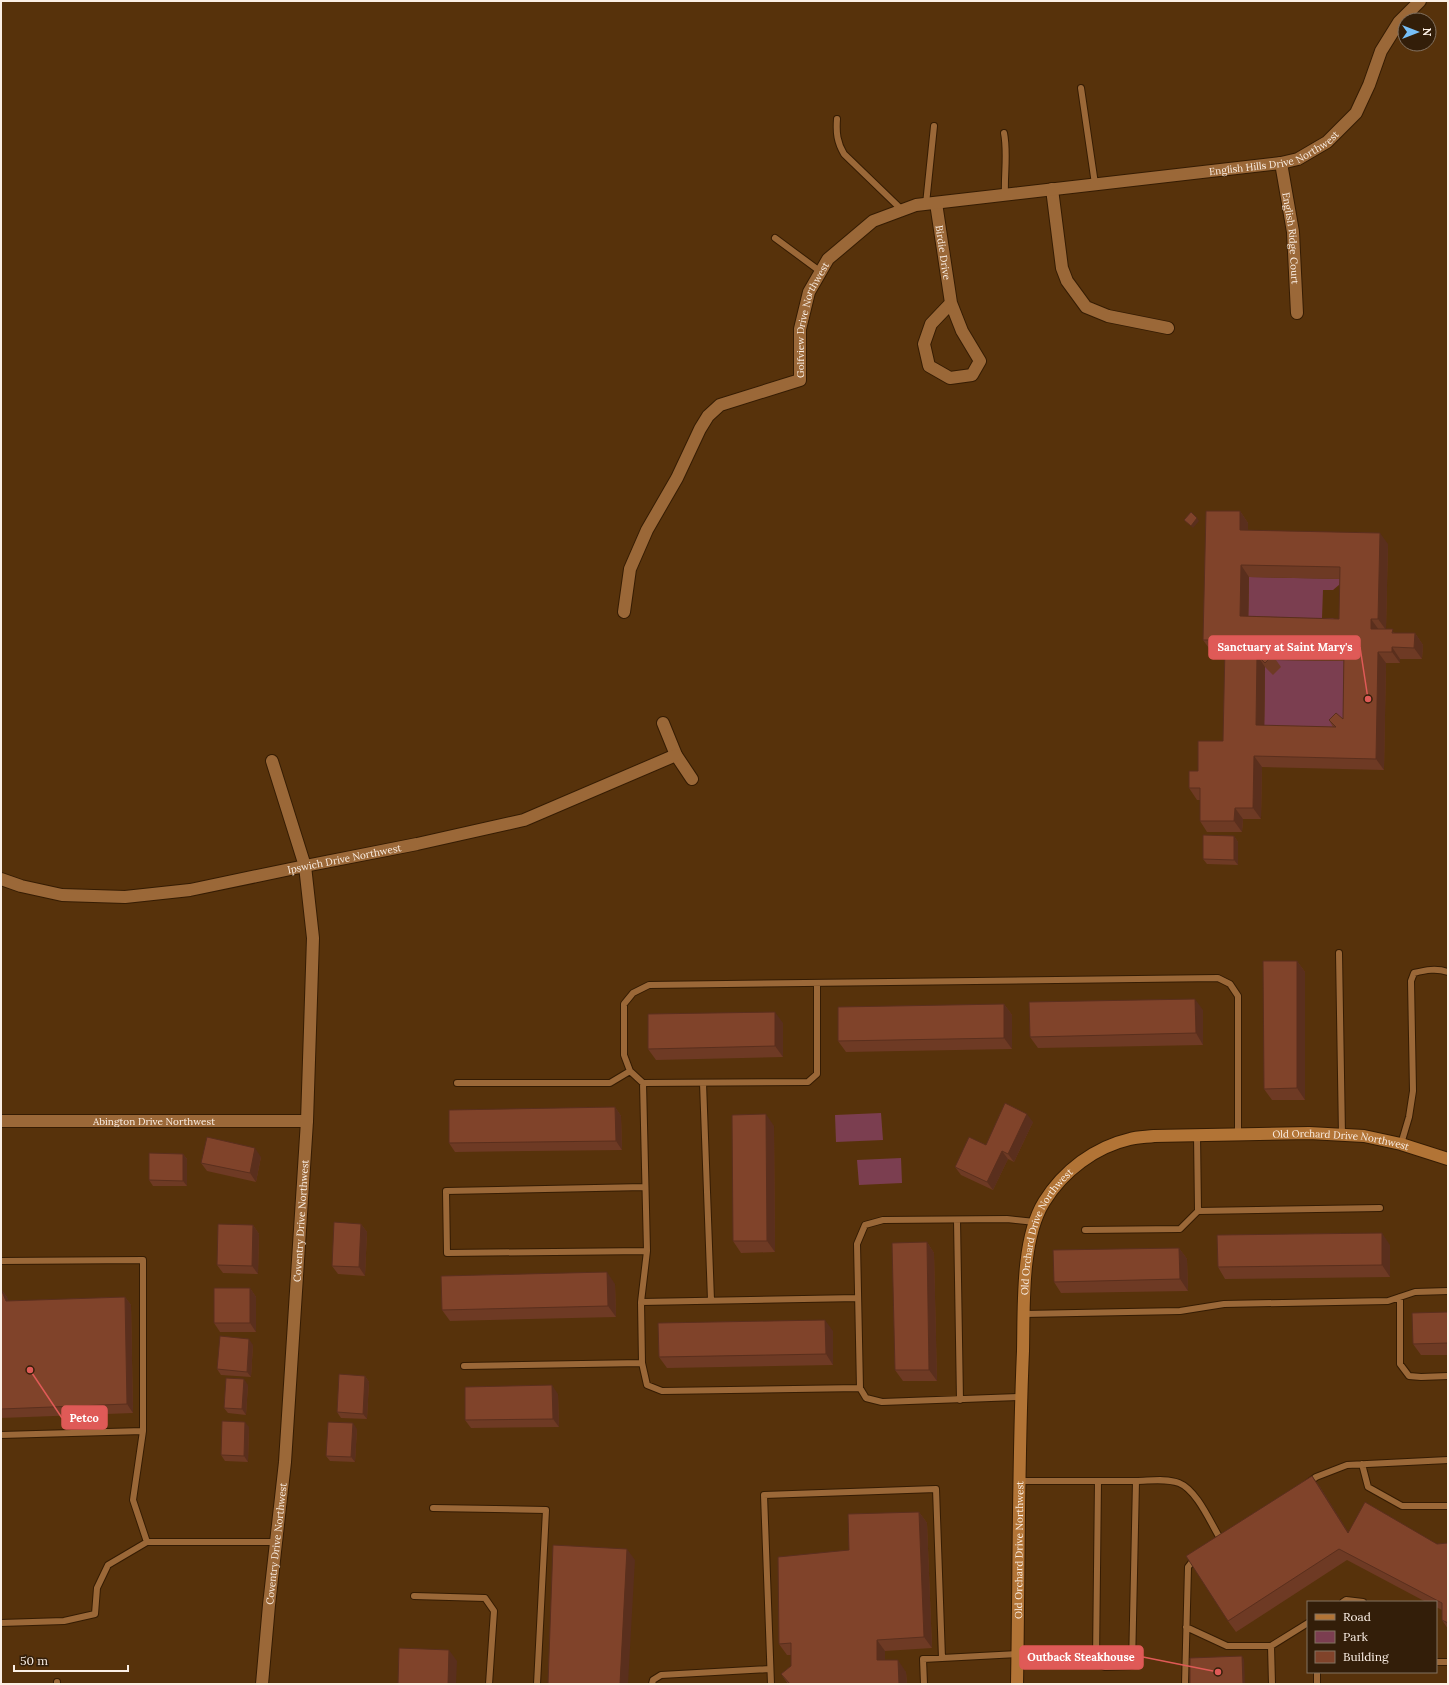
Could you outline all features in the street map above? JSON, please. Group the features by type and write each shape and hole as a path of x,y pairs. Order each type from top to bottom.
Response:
{"street":[{"name":"English Hills Drive Northwest","path":"1052,189 1281,163 1298,159 1327,142 1356,113 1369,85 1381,51 1399,22 1420,1"},
{"name":"English Ridge Court","path":"1281,163 1293,232 1296,313"},
{"name":"Golfview Drive Northwest","path":"624,612 630,569 647,530 677,478 700,429 708,416 720,405 800,380 800,329 809,292 828,259 873,221 916,205 1052,189"},
{"path":"1052,189 1062,268 1067,281 1086,307 1108,316 1168,328"},
{"name":"Birdie Drive","path":"931,203 951,303 962,331 980,361 972,374 950,378 929,366 924,344 931,324 951,303"},
{"path":"663,723 676,755 692,780"},
{"name":"Ipswich Drive Northwest","path":"1,879 21,886 62,895 125,897 190,890 418,844 524,820 676,755"},
{"name":"Coventry Drive Northwest","path":"262,1684 285,1462 307,1120 313,938 305,866 272,761"},
{"name":"Abington Drive Northwest","path":"1,1121 307,1120"},
{"name":"Old Orchard Drive Northwest","path":"1017,1684 1021,1397 1024,1314 1029,1244 1035,1222 1044,1202 1058,1184 1074,1166 1117,1142 1131,1138 1197,1135 1309,1134 1364,1136 1401,1144 1448,1159"}],"lane":[{"path":"1081,88 1095,184"},
{"path":"837,119 836,135 839,146 844,154 902,210"},
{"path":"931,203 934,126"},
{"path":"1004,133 1006,144 1004,176 1005,195"},
{"path":"774,238 821,272"},
{"path":"1339,953 1342,1135"},
{"path":"1401,1144 1409,1117 1413,1091 1411,980 1414,973 1427,969 1440,969 1448,972"},
{"path":"817,983 817,1074 808,1082 643,1083 630,1071 624,1055 624,1004 633,993 649,985 1218,978 1230,984 1238,996 1238,1135"},
{"path":"457,1083 610,1083 630,1071"},
{"path":"643,1083 647,1251 641,1302 642,1363 647,1384 662,1391 860,1388"},
{"path":"703,1083 712,1300"},
{"path":"1197,1135 1198,1211"},
{"path":"646,1187 446,1191 447,1253 647,1251"},
{"path":"1086,1230 1180,1229 1198,1211 1380,1208"},
{"path":"1021,1397 882,1402 866,1398 860,1388 857,1244 865,1225 883,1220 1007,1219 1035,1222"},
{"path":"957,1220 960,1400"},
{"path":"1,1261 143,1260 143,1432 133,1500 148,1542"},
{"path":"1024,1314 1180,1311 1224,1304 1388,1301 1416,1292 1448,1291"},
{"path":"1400,1297 1400,1364 1409,1376 1448,1376"},
{"path":"641,1302 858,1298"},
{"path":"464,1366 642,1363"},
{"path":"1,1435 143,1432"},
{"path":"1303,1486 1316,1477 1347,1464 1448,1460"},
{"path":"1362,1464 1368,1487 1402,1506 1448,1506"},
{"path":"1020,1481 1162,1481 1179,1483 1190,1489 1221,1540"},
{"path":"1098,1481 1096,1660 1099,1665 1105,1667 1132,1666 1136,1481"},
{"path":"771,1684 764,1495 936,1489 942,1658"},
{"path":"433,1508 546,1510 537,1684"},
{"path":"1214,1544 1227,1536"},
{"path":"1,1623 64,1621 95,1614 97,1588 108,1565 148,1542 276,1542"},
{"path":"1185,1684 1188,1567 1196,1556 1202,1552"},
{"path":"414,1596 485,1598 494,1611 489,1684"},
{"path":"1344,1601 1354,1601"},
{"path":"1186,1627 1227,1646 1271,1646 1307,1624"},
{"path":"1271,1646 1272,1684"},
{"path":"924,1684 923,1658 1018,1654"},
{"path":"1437,1662 1448,1662"},
{"path":"652,1684 653,1680 661,1675 770,1669"},
{"path":"1317,1673 1317,1684"}],"green space":[{"path":"1249,577 1346,579 1333,590 1323,590 1322,618 1333,618 1344,630 1248,628"},
{"path":"1273,660 1352,661 1351,730 1264,737 1265,667"},
{"path":"881,1113 883,1140 836,1142 835,1115"},
{"path":"901,1158 902,1183 859,1185 857,1160"}],"building":[{"path":"1206,511 1240,511 1240,530 1380,533 1378,619 1371,619 1371,629 1393,629 1392,633 1415,633 1414,648 1392,647 1392,652 1378,652 1376,759 1254,756 1253,808 1235,808 1234,821 1200,821 1200,788 1189,788 1189,771 1198,771 1198,741 1223,741 1225,647 1218,647 1218,640 1203,640","holes":["1241,565 1340,567 1339,619 1240,616","1266,649 1344,650 1343,719 1336,713 1329,720 1336,727 1256,725 1257,655 1265,663 1273,655"]},
{"path":"1191,512 1197,518 1191,526 1184,520"},
{"path":"1203,835 1234,836 1234,860 1203,859"},
{"path":"1263,961 1297,961 1297,1088 1264,1089"},
{"path":"1195,999 1196,1033 1030,1037 1029,1002"},
{"path":"1004,1004 1004,1038 838,1041 838,1007"},
{"path":"775,1012 775,1046 648,1049 648,1014"},
{"path":"1005,1103 1027,1114 1008,1154 1002,1151 987,1182 955,1167 969,1137 986,1145"},
{"path":"615,1107 616,1141 449,1143 449,1110"},
{"path":"766,1114 767,1241 733,1241 732,1115"},
{"path":"207,1137 255,1148 250,1173 201,1163"},
{"path":"149,1153 183,1154 183,1181 149,1180"},
{"path":"334,1222 361,1224 359,1267 332,1266"},
{"path":"218,1224 253,1225 252,1266 217,1265"},
{"path":"1382,1233 1382,1265 1218,1267 1217,1235"},
{"path":"927,1242 929,1370 895,1370 892,1243"},
{"path":"1179,1248 1180,1279 1054,1282 1053,1250"},
{"path":"607,1272 608,1306 442,1310 441,1276"},
{"path":"214,1288 250,1288 250,1323 214,1323"},
{"path":"1,1289 6,1301 125,1297 127,1404 1,1409"},
{"path":"1448,1312 1448,1343 1413,1344 1412,1313"},
{"path":"825,1320 826,1354 659,1357 658,1323"},
{"path":"220,1336 249,1339 247,1372 217,1369"},
{"path":"339,1374 365,1376 363,1414 337,1412"},
{"path":"226,1378 244,1379 242,1409 224,1408"},
{"path":"552,1385 553,1419 465,1420 465,1387"},
{"path":"222,1421 245,1422 244,1456 221,1455"},
{"path":"328,1422 353,1423 351,1457 326,1456"},
{"path":"1312,1476 1348,1533 1365,1502 1437,1544 1448,1543 1448,1623 1442,1620 1442,1603 1339,1549 1228,1621 1186,1556"},
{"path":"919,1512 924,1637 877,1640 877,1660 898,1660 899,1684 790,1684 781,1674 791,1666 791,1643 779,1644 778,1557 849,1550 848,1514"},
{"path":"553,1545 627,1549 620,1684 548,1684"},
{"path":"399,1648 449,1650 448,1684 398,1684"},
{"path":"1242,1656 1243,1684 1190,1684 1190,1658"}],"place":[{"name":"Sanctuary at Saint Mary's","path":"1368,699"},
{"name":"Petco","path":"30,1370"},
{"name":"Outback Steakhouse","path":"1218,1672"}]}
